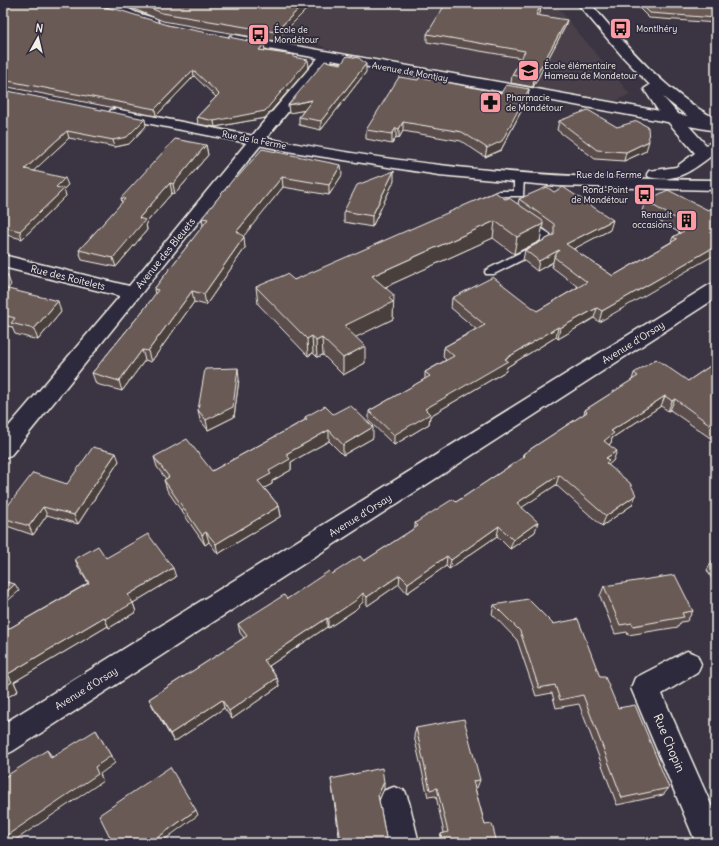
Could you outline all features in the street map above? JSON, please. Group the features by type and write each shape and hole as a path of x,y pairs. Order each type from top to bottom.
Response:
{"street":[{"path":"108,3 132,16 161,25"},
{"path":"583,3 634,62 673,119 711,149 705,162 709,170 716,176"},
{"name":"Avenue de Montjay","path":"223,37 610,108 716,125"},
{"name":"Avenue des Bleuets","path":"3,449 133,293 255,140 327,56"},
{"path":"634,62 691,112 716,125"},
{"path":"610,108 642,104 651,88"},
{"name":"Rue de la Ferme","path":"105,111 255,140 401,165 514,176 635,183 716,184"},
{"name":"Rue de la Ferme","path":"514,176 664,173 681,171 711,149"},
{"name":"Rue des Roitelets","path":"3,261 133,293"},
{"name":"Avenue d'Orsay","path":"3,741 716,289"},
{"name":"Rue Chopin","path":"687,664 646,688 712,843"},
{"path":"394,802 403,843"}],"lane":[{"path":"470,207 503,193 519,194 514,176"},
{"path":"492,198 504,206"},
{"path":"490,272 546,244 546,236 522,219"}],"shaded area":[{"name":"École élémentaire Hameau de Mondetour","path":"127,3 554,3 630,94 614,102 327,49 320,45 226,28"}],"building":[{"path":"3,3 85,3 119,10 167,25 264,44 259,50 294,55 293,57 308,60 265,111 214,121 197,117 219,94 193,70 155,109 3,80"},
{"path":"138,3 305,3 275,32 162,13"},
{"path":"446,3 526,3 541,5 536,15 567,20 534,79 512,75 525,51 427,34"},
{"path":"640,3 716,3 716,18 650,13"},
{"path":"347,56 359,58 366,64 321,121 299,117 312,100 288,105 325,61 341,64"},
{"path":"399,77 418,80 420,77 501,93 506,85 529,89 502,141 487,148 462,132 403,122 399,129 396,128 392,134 366,130"},
{"path":"3,90 145,119 127,137 113,140 67,131 25,169 65,178 56,187 64,189 20,231 3,227"},
{"path":"588,110 617,127 637,121 648,127 649,141 626,152 597,150 559,121"},
{"path":"175,139 206,145 173,184 170,183 139,218 145,220 113,258 79,250 125,199 121,198"},
{"path":"262,149 341,165 329,185 282,177 237,231 244,237 204,294 192,291 148,351 142,350 119,381 92,373 145,308 158,290 154,289 208,219 202,218 235,177 237,178"},
{"path":"394,171 372,216 344,211 357,185"},
{"path":"547,187 554,192 563,187 613,220 566,244 613,276 677,239 673,237 691,227 645,201 668,190 708,210 716,206 716,246 602,311 597,308 560,328 558,327 505,359 508,361 425,409 430,414 394,435 369,411 430,376 425,372 454,356 444,347 485,325 452,298 493,277 537,311 587,282 554,257 559,250 539,261 525,250 554,235 554,224 519,199"},
{"path":"495,192 505,199 509,198 543,221 543,224 517,237 495,221 372,276 394,295 389,298 393,302 344,326 365,346 343,358 322,338 316,341 312,336 307,339 256,287 287,274 294,280"},
{"path":"8,289 58,301 34,329 11,323 15,318 3,315 3,294"},
{"path":"656,359 688,381 716,362 716,429 675,399 672,401 665,396 611,431 614,433 604,441 617,451 606,458 609,461 606,463 630,483 636,495 606,516 559,475 517,503 538,522 513,540 499,526 451,560 447,556 408,583 400,575 367,597 363,593 355,601 264,660 277,678 229,711 222,700 170,734 149,699 247,636 238,624 284,595 287,599 329,571 332,574 360,556 364,561 418,526 415,523 453,499 456,502 525,456 523,454 587,412 585,410 638,376 634,373"},
{"path":"238,368 233,407 206,420 198,410 205,369"},
{"path":"350,405 373,427 343,445 329,430 286,454 290,459 269,471 271,474 258,481 279,506 216,544 206,532 202,535 164,480 169,477 154,457 187,439 212,471 307,419 305,417 325,406 333,414"},
{"path":"93,447 116,453 74,515 43,507 29,526 3,518 3,512 33,473 67,484"},
{"path":"148,534 173,568 128,595 133,603 105,619 104,617 8,674 12,682 3,688 3,632 89,583 75,559 98,546 106,558"},
{"path":"675,575 693,611 682,613 684,617 633,626 632,623 620,625 604,586"},
{"path":"3,581 15,584 3,595"},
{"path":"528,599 553,624 578,619 600,677 605,677 618,708 635,705 669,788 622,798 583,695 560,700 555,685 539,688 520,631 494,605"},
{"path":"464,719 480,780 473,781 485,825 492,824 497,843 443,843 441,834 448,832 437,788 430,790 416,728"},
{"path":"96,730 111,756 95,767 98,774 3,838 3,778 47,750 51,758"},
{"path":"170,767 196,810 150,843 113,843 99,815"},
{"path":"382,768 384,782 378,795 387,843 349,843 349,841 341,841 331,779"}],"place":[{"name":"Montlhéry","path":"621,29"},
{"name":"École de Mondétour","path":"259,35"},
{"name":"École élémentaire Hameau de Mondetour","path":"529,71"},
{"name":"Pharmacie de Mondétour","path":"491,103"},
{"name":"Rond-Point de Mondétour","path":"644,195"},
{"name":"Renault occasions","path":"687,220"}]}
